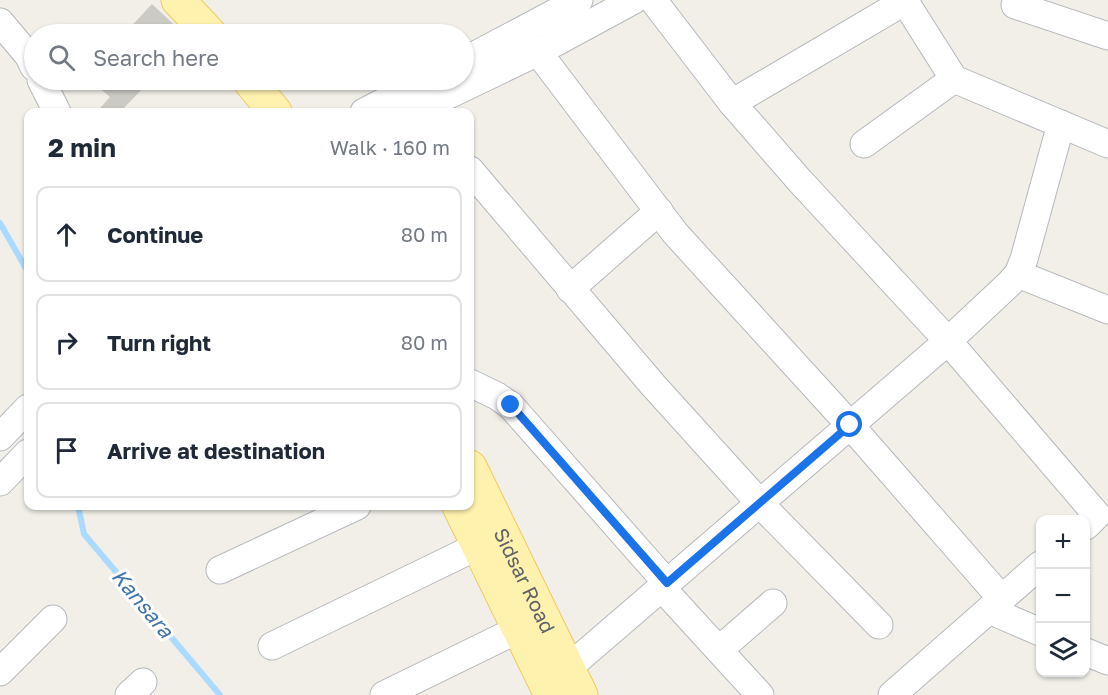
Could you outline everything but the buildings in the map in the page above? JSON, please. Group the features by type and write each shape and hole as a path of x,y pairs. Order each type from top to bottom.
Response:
{"main road":[{"path":"178,0 201,24"},
{"path":"257,90 272,108"},
{"name":"Sidsar Road","path":"474,477 562,686"},
{"name":"Sidsar Road","path":"461,510 519,629 562,686"}],"street":[{"path":"474,55 579,0"},
{"path":"732,103 905,0 954,79 1108,144"},
{"path":"474,84 635,1 732,103 800,181 948,341 1097,521"},
{"path":"1015,5 1108,36"},
{"path":"0,22 24,50"},
{"path":"538,52 675,233 850,425 995,605 1036,629"},
{"path":"864,144 954,79"},
{"path":"46,90 55,108"},
{"path":"372,108 407,90"},
{"path":"425,108 461,90"},
{"path":"562,686 664,585 948,341 1010,283 1018,273 1024,259 1061,124"},
{"path":"474,175 652,385 760,504 879,625"},
{"path":"570,289 658,212"},
{"path":"1018,273 1108,310"},
{"path":"474,385 511,405 719,650 748,691"},
{"path":"0,437 24,412"},
{"path":"3,480 24,457"},
{"path":"220,570 348,510"},
{"path":"272,646 478,546"},
{"path":"892,695 1036,569"},
{"path":"719,650 773,603"},
{"path":"0,672 53,619"},
{"path":"384,695 519,629"},
{"path":"1090,654 1108,661"}],"waterway":[{"name":"Kansara","path":"0,223 24,265"},
{"name":"Kansara","path":"79,510 84,534 220,695"}],"route":[{"path":"511,405 667,583 850,425"}]}
